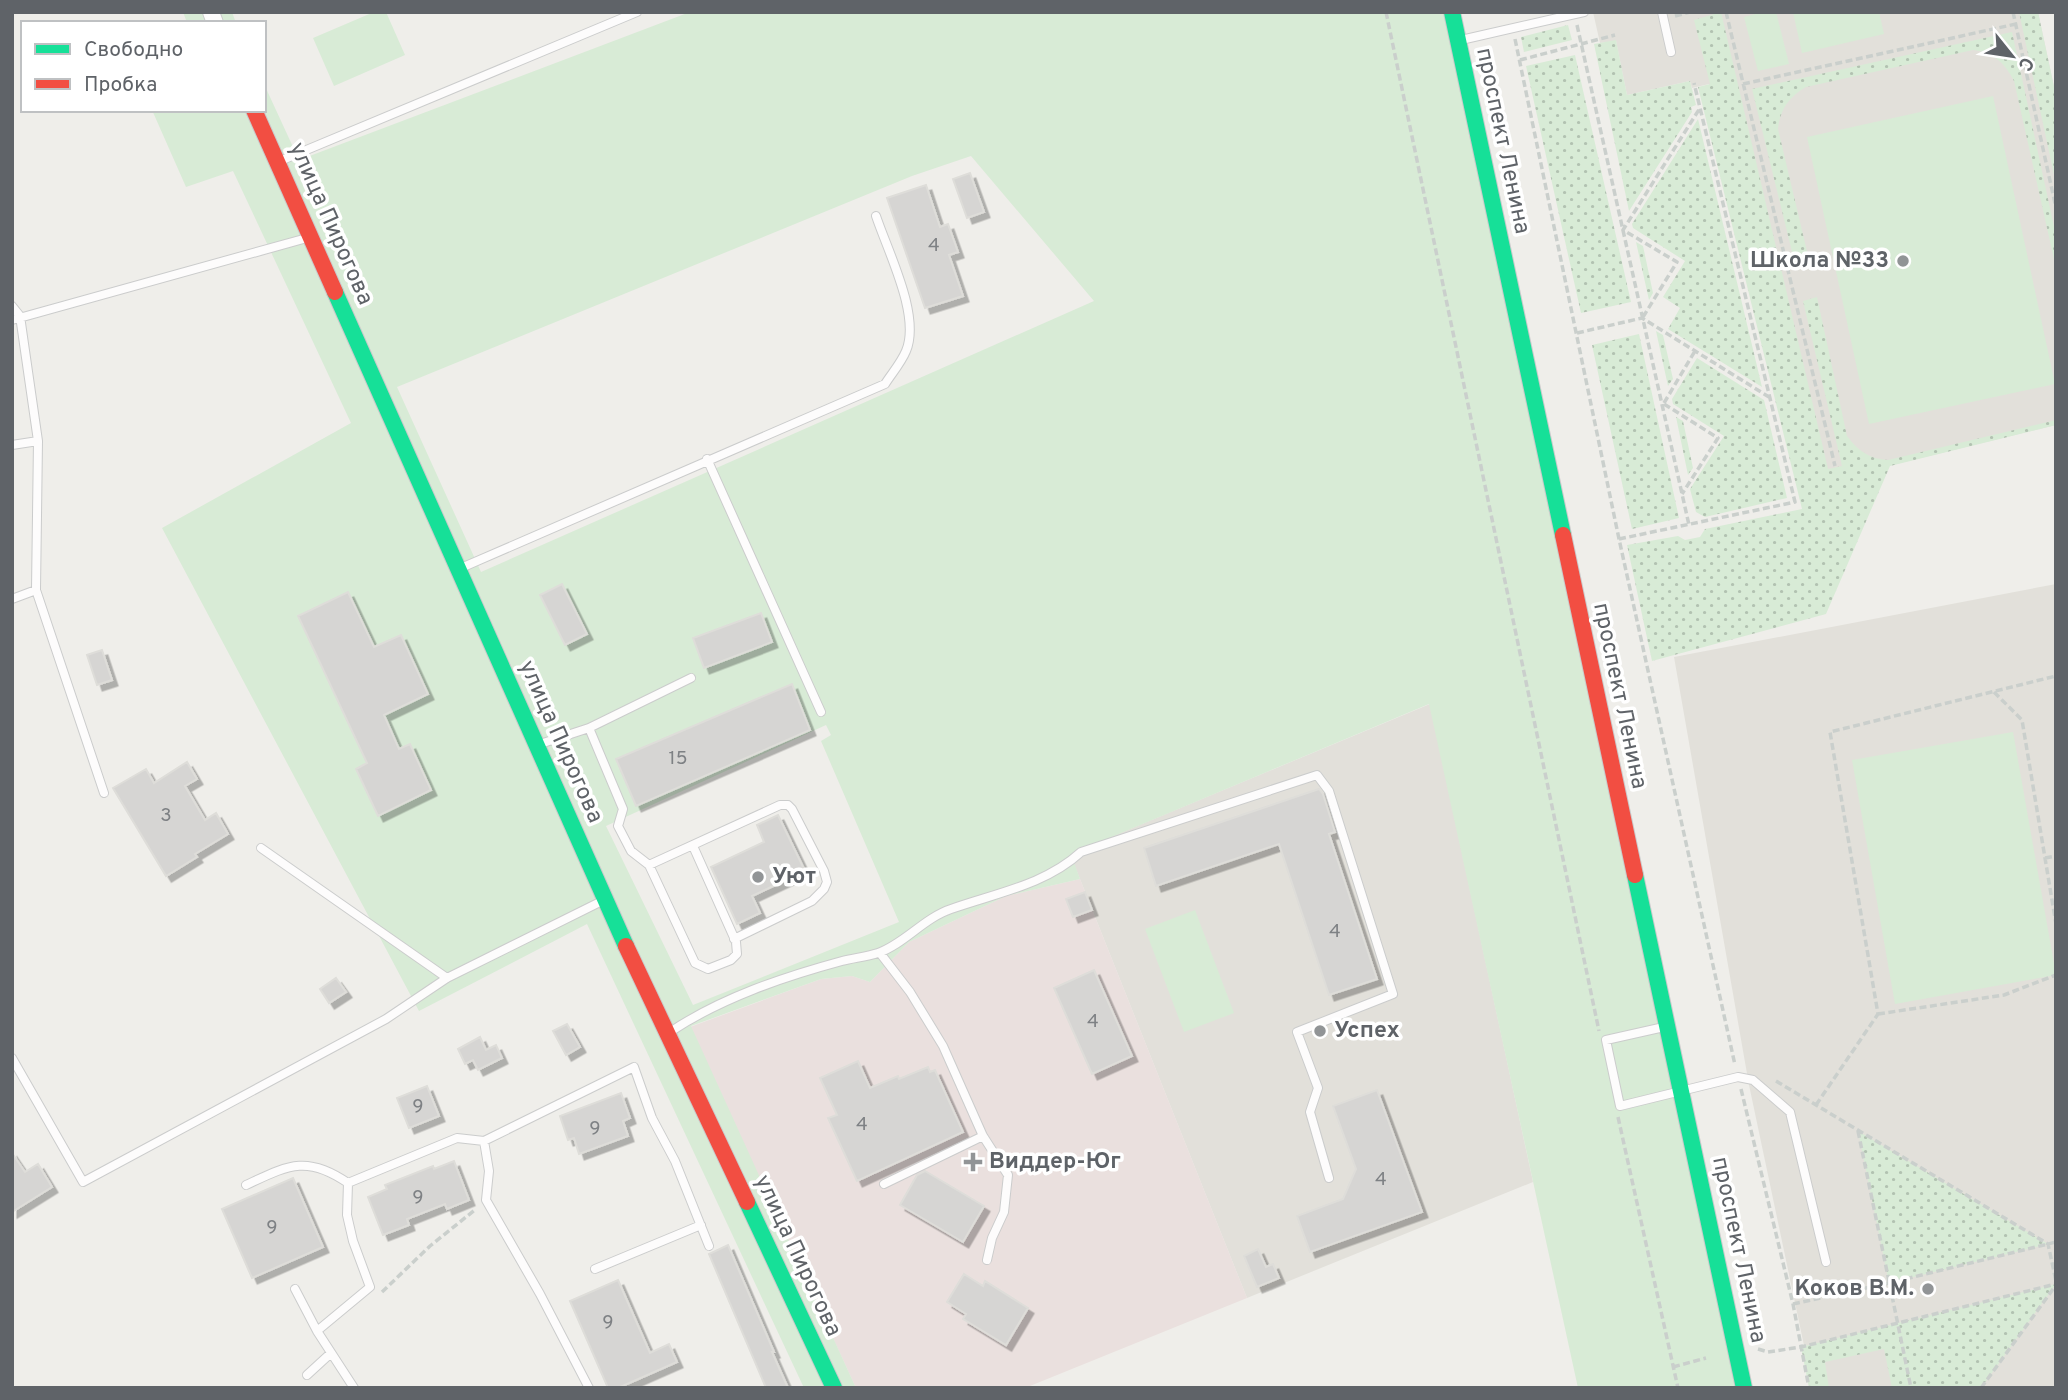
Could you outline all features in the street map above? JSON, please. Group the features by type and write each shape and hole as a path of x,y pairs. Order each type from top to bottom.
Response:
{"street":[{"name":"проспект Ленина","path":"1452,12 1744,1388"},
{"name":"улица Пирогова","path":"255,112 605,900 834,1388"}],"lane":[{"path":"277,162 638,12"},
{"path":"1662,12 1671,52"},
{"path":"1458,40 1580,13"},
{"path":"458,569 885,384 906,352 911,328 909,312 876,216"},
{"path":"16,318 310,237"},
{"path":"12,306 38,441 36,590 104,793"},
{"path":"12,445 38,441"},
{"path":"707,459 821,712"},
{"path":"12,599 36,590"},
{"path":"537,745 589,728 691,678"},
{"path":"589,728 624,809 618,826 631,851 649,865 695,963 708,968 732,960 737,954 734,939 693,846"},
{"path":"667,1033 696,1014 751,991 841,961 880,953 947,910 1037,881 1065,867 1081,852 1317,775 1329,791 1393,994 1297,1032 1318,1087 1310,1112 1329,1178"},
{"path":"649,865 780,804 788,806 798,816 827,882 812,901 734,939"},
{"path":"261,848 447,978"},
{"path":"12,1058 83,1182 386,1019 447,978 605,900"},
{"path":"880,953 910,992 943,1046 983,1136 1008,1175 1004,1212 992,1238 987,1259"},
{"path":"1666,1026 1606,1040 1620,1106 1738,1077 1753,1080 1790,1112 1826,1262"},
{"path":"348,1183 457,1138 484,1141 634,1067 652,1118 675,1161 709,1246"},
{"path":"884,1184 983,1136"},
{"path":"484,1141 489,1171 486,1200 540,1294 589,1388"},
{"path":"246,1185 286,1166 312,1166 334,1173 348,1183"},
{"path":"317,1331 370,1287 353,1241 347,1215 348,1183"},
{"path":"595,1269 701,1225"},
{"path":"295,1289 317,1331 354,1388"},
{"path":"307,1375 331,1353"}],"path":[{"path":"1386,12 1599,1033"},
{"path":"1726,12 1835,466"},
{"path":"2013,12 2056,208"},
{"path":"1580,13 1581,43 1689,525"},
{"path":"1743,84 2016,24"},
{"path":"1512,28 1619,540 1738,1077 1793,1304 1809,1388"},
{"path":"1520,60 1615,35"},
{"path":"1619,540 1795,502 1694,83"},
{"path":"1623,230 1700,108"},
{"path":"1623,230 1677,262 1642,318"},
{"path":"1576,333 1642,318 1770,398"},
{"path":"1663,405 1695,351"},
{"path":"1663,405 1718,438 1682,495"},
{"path":"1816,1105 1878,1014 1830,732 2056,676"},
{"path":"1994,692 2022,720 2056,924"},
{"path":"2045,858 2056,856"},
{"path":"1878,1014 2004,995 2056,975"},
{"path":"1775,1080 2048,1244 2056,1283 1982,1388"},
{"path":"1617,1113 1678,1388"},
{"path":"1858,1131 1911,1388"},
{"path":"375,1298 430,1246 486,1200"},
{"path":"1793,1304 2056,1242"},
{"path":"1758,1349 1768,1352 1801,1347 2056,1283"},
{"path":"1673,1367 1706,1358"}],"shaded area":[{"name":"Школа №33","path":"1593,12 2038,12 2056,96 2056,425 1802,487 1709,84 1692,88 1690,81 1627,95 1616,41 1600,43"},
{"path":"2056,584 2056,1388 1813,1388 1749,1085 1674,657"},
{"name":"Успех","path":"1430,704 1533,1182 1247,1298 1070,854"},
{"name":"Виддер-Юг","path":"1080,879 1247,1298 1025,1388 856,1388 690,1027 821,979 852,976 870,982 909,942 1006,896"}],"green space":[{"path":"183,12 232,12 235,21 184,21 186,20"},
{"path":"374,12 386,12 405,55 334,86 313,38"},
{"path":"690,12 1452,12 1744,1388 1578,1388 1429,704 1071,854 1080,879 1006,896 909,942 870,982 852,976 821,979 691,1026 856,1388 804,1388 587,924 419,1011 162,528 351,423 233,171 186,187 153,112 266,112 266,88 299,160","holes":["971,156 1094,301 481,572 397,387 912,176","826,725 831,735 821,741 899,922 693,1005 606,826"]},
{"path":"1721,12 1828,469 1842,466 1803,301 1817,297 1847,436 1865,453 1888,460 2056,420 2056,425 1890,466 1826,614 1652,661 1627,545 1678,536 1685,540 1700,537 1705,529 1802,509 1698,87 1710,84 1694,20"},
{"path":"1776,12 1789,64 1758,71 1744,17"},
{"path":"1793,12 1879,12 1884,34 1802,53"},
{"path":"2019,12 2038,12 2056,96 2056,184"},
{"path":"1568,25 1572,40 1524,52 1521,37"},
{"path":"2012,32 2056,236 2056,268 2014,81 1998,60 1987,53 1973,50 1806,87 1790,99 1781,115 1778,129 1810,264 1796,268 1752,89"},
{"path":"1616,40 1627,95 1690,81 1696,105 1691,107 1692,112 1629,211 1594,44"},
{"path":"1575,55 1631,302 1581,313 1526,66"},
{"path":"1993,96 2055,384 1869,424 1807,137"},
{"path":"1698,119 1762,387 1668,329 1680,308 1663,297 1685,261 1633,228 1632,224"},
{"path":"1636,242 1643,246 1653,293 1649,300"},
{"path":"1656,331 1663,335 1673,379 1668,386"},
{"path":"1639,334 1679,518 1632,529 1592,345"},
{"path":"1697,358 1764,400 1787,498 1705,517 1696,512 1690,489 1724,436 1673,404 1672,399"},
{"path":"1676,417 1683,421 1693,468 1688,475"},
{"path":"2013,732 2056,975 1895,1004 1852,760"},
{"path":"1195,910 1234,1013 1184,1032 1145,929"},
{"path":"1858,1131 2048,1244 1889,1283"},
{"path":"2056,1284 1981,1388 1892,1388 1884,1349 1825,1362 1829,1388 1809,1388 1801,1347"}],"building":[{"path":"970,173 984,212 967,218 953,179"},
{"path":"926,185 940,227 948,224 958,252 949,255 963,296 925,308 887,198"},
{"path":"562,584 587,634 565,645 540,595"},
{"path":"348,592 374,647 401,635 428,694 384,715 399,749 410,744 431,790 378,816 356,769 367,763 298,616"},
{"path":"761,613 772,642 704,668 693,638"},
{"path":"102,650 112,680 97,685 87,655"},
{"path":"792,684 810,730 636,806 616,759"},
{"path":"187,762 197,779 185,786 205,820 216,813 228,834 166,876 113,788 146,769 154,783"},
{"path":"1319,789 1335,832 1329,834 1377,979 1329,995 1279,844 1156,886 1144,848"},
{"path":"778,815 805,871 752,896 760,913 737,924 711,867 764,842 757,825"},
{"path":"1085,892 1092,910 1073,917 1066,899"},
{"path":"1094,970 1132,1056 1092,1074 1054,988"},
{"path":"336,978 346,992 329,1003 320,989"},
{"path":"567,1024 580,1047 566,1055 553,1031"},
{"path":"480,1037 486,1050 496,1045 502,1058 478,1070 473,1060 465,1064 458,1049"},
{"path":"858,1061 870,1088 928,1067 930,1072 935,1070 963,1132 857,1181 828,1118 837,1115 820,1078"},
{"path":"427,1086 439,1116 409,1128 397,1098"},
{"path":"1377,1090 1422,1212 1310,1252 1297,1216 1343,1199 1356,1169 1333,1106"},
{"path":"621,1093 630,1118 623,1121 628,1136 579,1154 574,1138 568,1140 560,1116"},
{"path":"12,1153 25,1172 38,1164 52,1187 12,1212"},
{"path":"454,1161 469,1200 447,1209 445,1204 407,1219 409,1225 383,1235 368,1197 387,1189 385,1185 433,1166 434,1169"},
{"path":"925,1171 984,1206 963,1242 900,1205 917,1175"},
{"path":"293,1178 323,1247 252,1278 222,1209"},
{"path":"728,1245 788,1388 766,1388 709,1254"},
{"path":"1258,1249 1266,1267 1273,1264 1279,1278 1257,1287 1244,1256"},
{"path":"964,1274 983,1286 985,1281 1028,1308 1006,1345 963,1319 966,1314 947,1302"},
{"path":"618,1280 650,1353 669,1344 677,1362 618,1388 608,1388 570,1301"}],"traffic: fast":[{"path":"1452,12 1563,535"},
{"path":"335,292 626,946"},
{"path":"1635,875 1744,1388"},
{"path":"747,1202 834,1388"}],"traffic: jam":[{"path":"255,112 335,292"},
{"path":"1563,535 1635,875"},
{"path":"626,946 747,1202"}],"place":[{"name":"Школа №33","path":"1903,261"},
{"name":"Уют","path":"758,877"},
{"name":"Успех","path":"1320,1031"},
{"name":"Виддер-Юг","path":"973,1162"},
{"name":"Коков В.М.","path":"1928,1289"}]}
